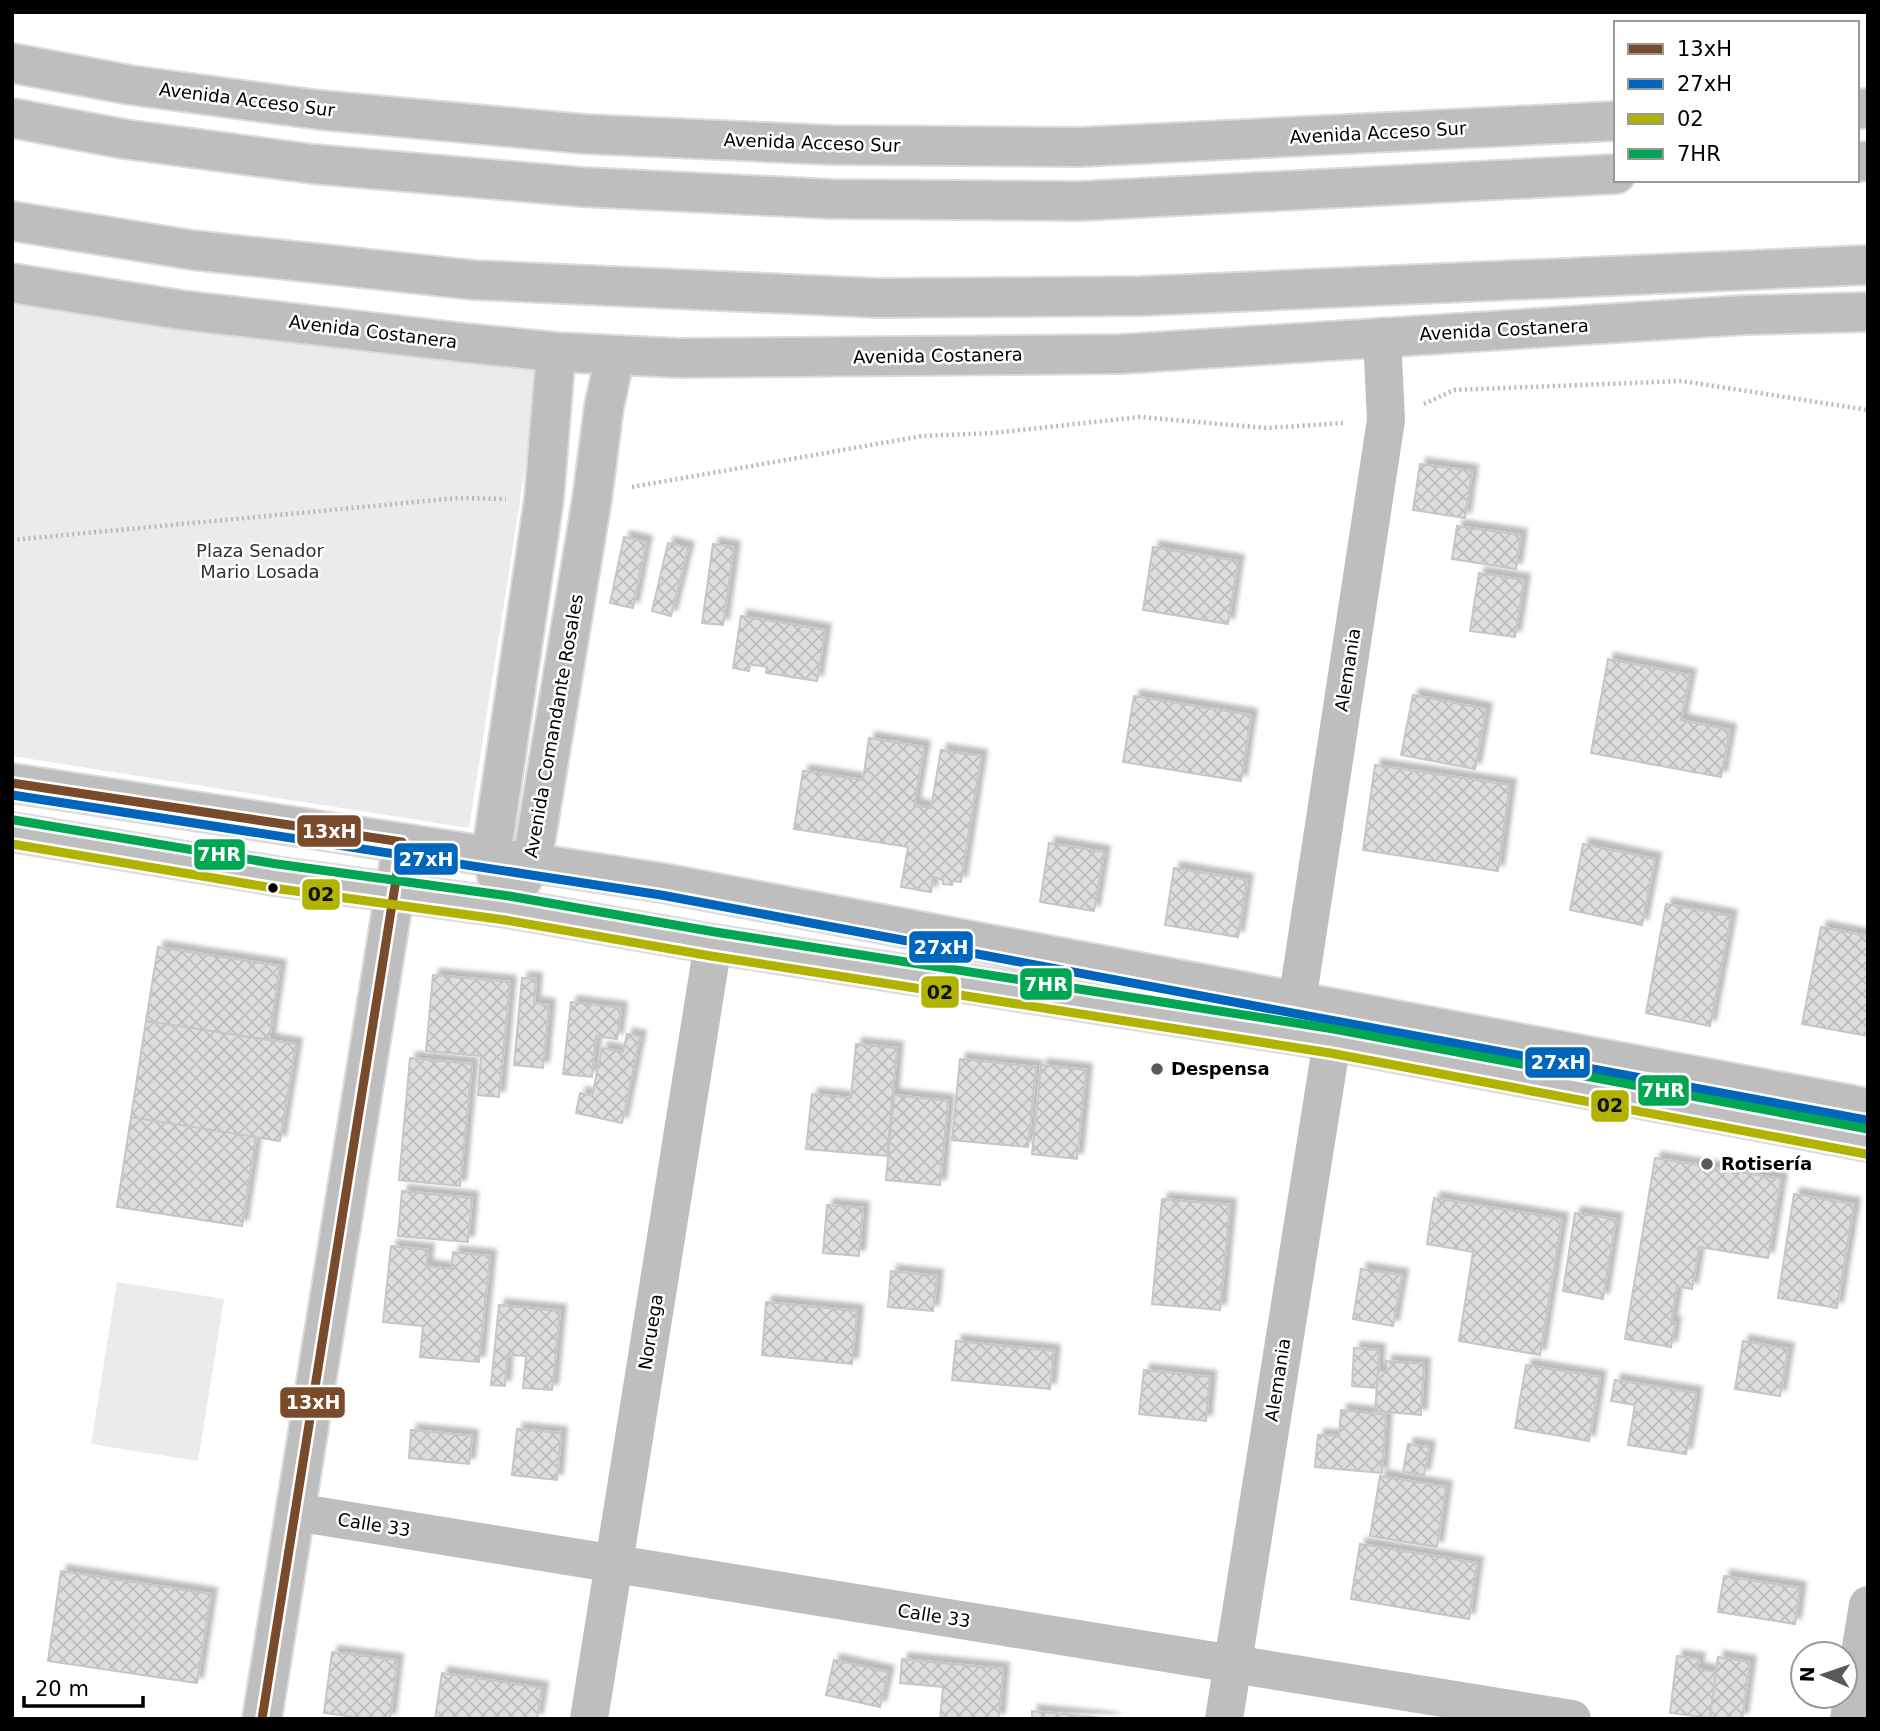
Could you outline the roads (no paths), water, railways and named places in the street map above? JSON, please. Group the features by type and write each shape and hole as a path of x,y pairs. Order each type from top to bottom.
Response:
{"main road":[{"name":"Avenida Acceso Sur","path":"12,63 130,85 320,110 585,134 832,145 1080,147 1614,121"},
{"path":"12,118 124,139 313,163 582,187 832,199 1080,201 1614,174"},
{"path":"12,221 192,250 474,280 880,299 1142,296 1868,265"},
{"name":"Avenida Costanera","path":"12,283 181,310 556,352 733,358 1107,354 1745,315 1868,312"},
{"name":"Alemania","path":"1297,1002 1386,420 1382,337"},
{"path":"507,908 491,856 544,499 556,352"},
{"name":"Avenida Comandante Rosales","path":"507,908 532,862 592,499 604,407 615,356"},
{"path":"12,783 676,886 1868,1108"},
{"path":"12,832 275,876 507,908 713,944 1332,1041 1868,1142"},
{"path":"262,1719 402,842"},
{"name":"Noruega","path":"589,1719 713,944"},
{"name":"Alemania","path":"1224,1719 1332,1041"},
{"name":"Calle 33","path":"295,1512 1572,1719"},
{"path":"1849,1719 1868,1605"}],"place":[{"name":"Despensa","path":"1157,1069"},
{"name":"Rotisería","path":"1707,1164"}],"park label":[{"name":"Plaza Senador Mario Losada","path":"260,561"}]}
